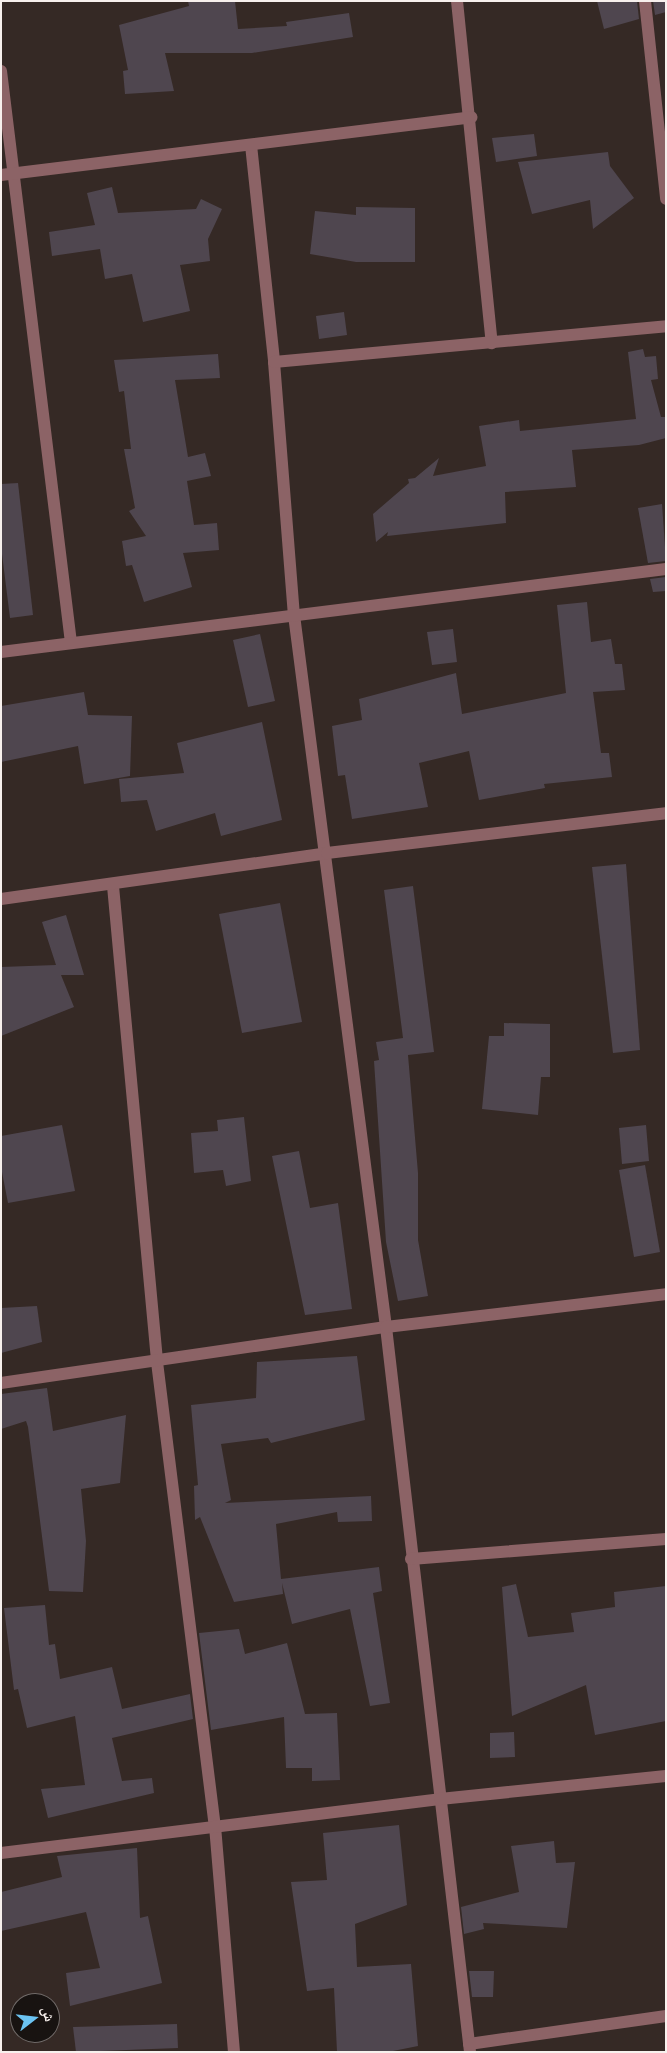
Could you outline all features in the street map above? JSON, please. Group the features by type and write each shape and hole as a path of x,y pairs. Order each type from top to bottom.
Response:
{"street":[{"path":"458,1 492,343"},
{"path":"646,1 664,163 666,199"},
{"path":"1,71 7,174 71,643"},
{"path":"7,174 471,117"},
{"path":"251,145 274,362 294,615 386,1327 469,2048 666,2016"},
{"path":"274,362 666,326"},
{"path":"1,652 666,569"},
{"path":"1,899 112,886 326,853 666,813"},
{"path":"112,886 157,1362 215,1826 234,2052"},
{"path":"1,1383 157,1362 386,1327 666,1294"},
{"path":"412,1559 666,1539"},
{"path":"1,1853 440,1799 666,1776"}],"building":[{"path":"188,1 235,1 238,29 287,26 286,22 349,13 353,37 252,53 165,53 174,91 125,94 123,71 128,70 119,25 189,6"},
{"path":"597,1 637,1 639,19 604,29"},
{"path":"653,1 666,1 666,12 655,15"},
{"path":"534,134 537,156 496,162 492,138"},
{"path":"608,152 610,166 634,198 593,229 590,200 532,214 518,162"},
{"path":"112,187 118,213 196,209 201,199 222,209 208,239 210,261 180,265 190,311 143,322 132,274 105,279 100,249 52,256 49,232 95,225 87,193"},
{"path":"356,207 415,208 415,262 356,262 310,254 315,211 356,215"},
{"path":"344,312 347,335 319,339 316,316"},
{"path":"643,349 645,357 656,356 658,379 651,380 661,417 666,417 666,438 639,445 572,450 576,487 505,492 506,523 387,536 388,532 376,542 373,514 409,483 408,479 415,478 439,458 433,476 486,466 479,426 519,420 520,431 636,419 628,352"},
{"path":"218,354 220,378 175,380 188,457 205,453 211,476 187,481 194,525 217,523 219,550 183,553 192,587 144,602 132,565 126,566 122,541 146,536 129,511 135,508 124,449 131,449 124,391 119,392 114,360"},
{"path":"18,483 33,615 10,618 1,546 1,484"},
{"path":"662,504 666,561 648,563 638,508"},
{"path":"666,577 666,591 653,592 650,579"},
{"path":"587,602 591,642 611,639 615,664 622,664 625,690 593,692 601,753 609,753 612,777 544,784 545,788 479,800 469,751 419,763 428,807 352,819 345,775 338,776 332,726 362,720 359,699 456,673 462,714 566,693 557,605"},
{"path":"453,629 457,662 432,665 427,632"},
{"path":"260,634 275,701 248,707 233,640"},
{"path":"84,692 88,715 132,716 130,776 84,784 78,746 1,762 1,706"},
{"path":"262,722 282,820 221,836 215,813 156,831 147,800 121,802 119,779 184,773 177,743"},
{"path":"626,864 640,1050 613,1053 592,867"},
{"path":"413,886 434,1052 408,1055 418,1173 418,1240 428,1296 398,1301 386,1242 374,1061 379,1060 376,1042 403,1038 384,890"},
{"path":"280,903 302,1022 242,1033 219,914"},
{"path":"66,915 84,975 61,975 74,1007 1,1036 1,967 56,965 42,922"},
{"path":"504,1023 550,1024 550,1077 541,1077 538,1115 482,1109 489,1036 504,1036"},
{"path":"244,1117 251,1181 226,1186 223,1170 194,1173 191,1133 218,1131 217,1120"},
{"path":"62,1125 75,1191 8,1203 1,1167 1,1136"},
{"path":"646,1125 649,1161 622,1164 619,1128"},
{"path":"299,1151 310,1208 338,1203 352,1309 305,1315 272,1156"},
{"path":"645,1165 660,1252 634,1257 619,1170"},
{"path":"37,1306 42,1342 1,1353 1,1308"},
{"path":"357,1356 365,1420 271,1443 268,1438 221,1444 231,1500 225,1503 371,1496 372,1521 338,1522 337,1512 276,1524 281,1579 379,1567 382,1591 373,1593 390,1703 370,1706 350,1609 292,1624 282,1583 283,1594 234,1602 200,1517 195,1520 194,1486 198,1485 191,1405 256,1398 257,1362"},
{"path":"47,1388 53,1431 126,1415 120,1483 81,1489 86,1541 83,1592 49,1591 28,1427 26,1421 1,1429 1,1394"},
{"path":"516,1584 528,1637 574,1632 571,1613 615,1607 614,1592 666,1586 666,1721 595,1735 586,1685 512,1716 502,1587"},
{"path":"45,1605 49,1645 55,1644 60,1679 112,1667 122,1709 190,1694 193,1719 112,1738 122,1781 152,1778 154,1793 48,1818 41,1789 85,1785 75,1716 27,1728 18,1689 14,1690 4,1608"},
{"path":"239,1629 245,1654 287,1643 305,1714 337,1713 340,1780 312,1781 312,1768 286,1768 284,1717 211,1730 199,1633"},
{"path":"514,1732 515,1757 490,1758 490,1733"},
{"path":"399,1825 407,1905 355,1924 357,1967 411,1964 418,2046 388,2052 337,2052 334,1988 307,1991 291,1882 327,1880 323,1833"},
{"path":"554,1841 556,1863 575,1862 567,1928 483,1923 484,1929 464,1934 461,1907 519,1892 511,1846"},
{"path":"137,1848 140,1918 148,1916 162,1983 70,2006 66,1973 100,1968 86,1912 1,1931 1,1892 62,1877 57,1856"},
{"path":"469,1971 494,1971 493,1997 472,1997"},
{"path":"177,2024 178,2048 76,2052 73,2027"}]}
